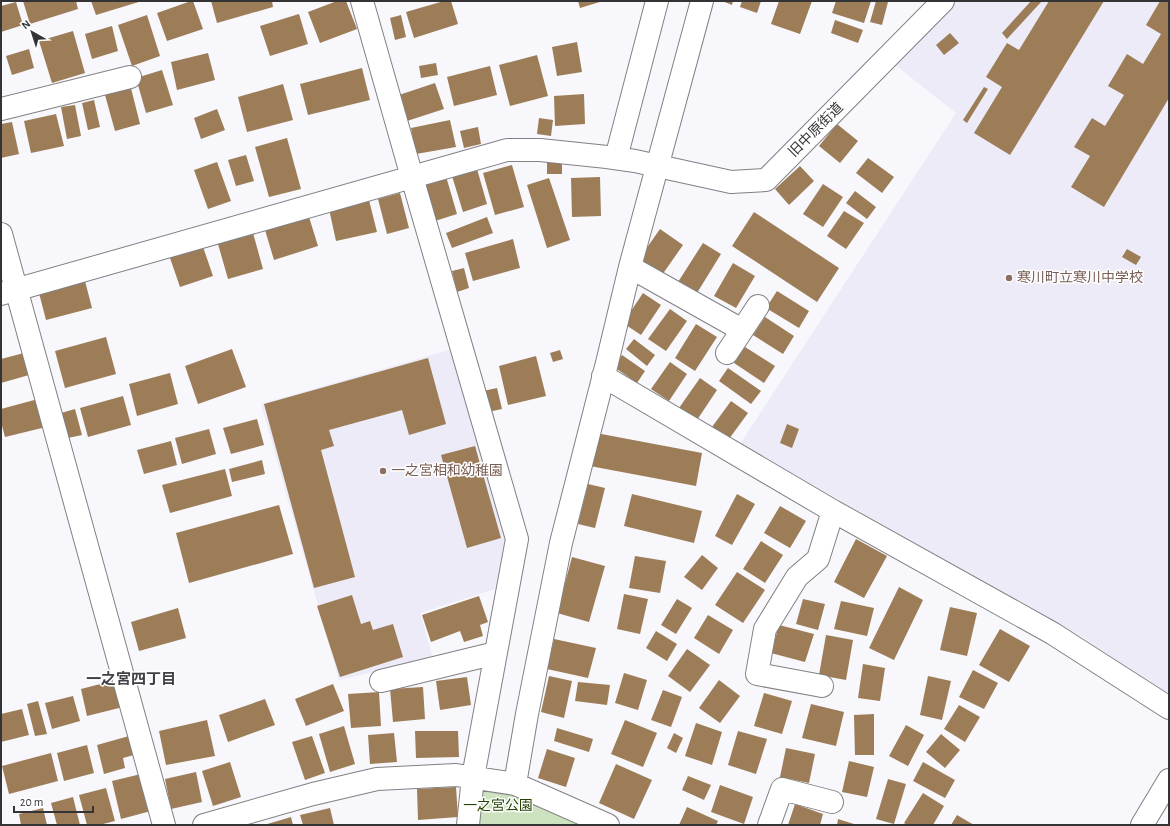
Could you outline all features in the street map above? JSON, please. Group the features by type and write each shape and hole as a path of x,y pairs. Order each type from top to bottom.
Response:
{"street":[{"path":"362,1 517,539 473,777 468,825"},
{"path":"616,158 658,1"},
{"path":"515,784 527,714 561,543 604,376 630,267 702,1"},
{"name":"旧中原街道","path":"9,292 507,150 540,150 616,158 731,182 766,180 943,1"},
{"path":"1,109 130,77"},
{"path":"1,234 9,292 164,825"},
{"path":"630,267 742,330"},
{"path":"727,353 758,306"},
{"path":"604,376 833,511 1052,633 1169,708"},
{"path":"822,686 757,674 766,630 797,576 818,559 833,511"},
{"path":"381,681 496,653"},
{"path":"204,825 313,794 376,779 456,775 515,784 608,825"},
{"path":"1142,825 1169,780"},
{"path":"769,825 782,789 832,802"}],"shaded area":[{"name":"寒川町立寒川中学校","path":"956,1 1169,1 1169,696 1079,635 740,444 956,113 895,65"},
{"name":"一之宮相和幼稚園","path":"452,349 505,538 495,589 420,613 433,658 339,680 261,404"}],"green space":[{"name":"一之宮公園","path":"487,784 589,825 476,825 478,795"}],"building":[{"path":"23,1 76,1 78,9 30,24"},
{"path":"91,1 142,1 96,15"},
{"path":"193,1 203,29 167,41 157,13"},
{"path":"211,1 272,1 273,7 217,23"},
{"path":"337,1 346,1 357,29 320,43 308,12"},
{"path":"444,1 451,1 458,24 414,38 406,12"},
{"path":"578,1 603,1 580,8"},
{"path":"722,1 733,1 732,5"},
{"path":"742,1 761,1 757,13 740,7"},
{"path":"779,1 812,1 800,34 771,24"},
{"path":"836,1 871,1 864,23 832,13"},
{"path":"876,1 888,2 882,25 870,22"},
{"path":"1031,1 1042,1 1007,39 1002,33"},
{"path":"1049,1 1104,1 1010,155 974,133 1002,87 986,77 1007,43 1019,50"},
{"path":"1160,1 1169,1 1169,98 1104,207 1071,187 1090,156 1074,147 1092,118 1105,126 1124,95 1108,86 1127,54 1143,64 1161,34 1146,25"},
{"path":"16,2 23,25 1,32 1,6"},
{"path":"299,14 308,44 270,56 260,26"},
{"path":"147,15 160,56 132,66 118,25"},
{"path":"401,15 406,37 395,40 390,18"},
{"path":"835,20 863,30 858,43 831,33"},
{"path":"112,26 118,51 92,59 85,34"},
{"path":"73,31 85,73 52,83 39,41"},
{"path":"950,33 959,43 944,55 936,45"},
{"path":"577,42 582,72 557,76 552,47"},
{"path":"29,49 34,68 12,75 6,56"},
{"path":"208,53 215,80 177,90 171,62"},
{"path":"537,55 548,96 510,106 499,65"},
{"path":"436,63 438,75 421,78 419,66"},
{"path":"490,66 497,95 454,106 447,77"},
{"path":"362,68 370,100 308,115 300,84"},
{"path":"162,70 173,105 146,113 136,78"},
{"path":"435,83 444,109 407,121 399,95"},
{"path":"283,84 293,120 247,132 238,97"},
{"path":"984,87 988,89 967,123 963,120"},
{"path":"131,88 140,124 115,131 105,95"},
{"path":"584,94 585,124 555,126 554,96"},
{"path":"94,100 100,127 88,130 82,103"},
{"path":"75,105 81,136 67,139 61,107"},
{"path":"217,109 225,130 201,139 194,118"},
{"path":"56,114 64,146 31,153 24,121"},
{"path":"539,118 553,120 551,136 537,134"},
{"path":"450,120 456,147 416,154 411,128"},
{"path":"12,122 19,154 1,158 1,124"},
{"path":"837,124 858,141 840,163 819,146"},
{"path":"478,127 481,144 464,148 460,131"},
{"path":"287,138 301,189 269,197 255,147"},
{"path":"246,155 254,181 236,186 228,160"},
{"path":"868,158 894,177 882,193 856,173"},
{"path":"562,161 562,174 547,174 547,162"},
{"path":"217,162 231,201 208,209 194,170"},
{"path":"512,165 524,207 495,215 483,173"},
{"path":"800,166 814,181 789,205 775,189"},
{"path":"477,169 487,204 463,212 452,176"},
{"path":"445,173 457,214 435,221 422,181"},
{"path":"600,177 601,216 572,217 571,178"},
{"path":"549,178 570,240 547,248 527,185"},
{"path":"823,184 843,197 823,227 803,214"},
{"path":"855,191 876,207 867,219 846,203"},
{"path":"400,193 409,228 387,234 378,199"},
{"path":"369,200 377,232 336,241 329,209"},
{"path":"844,211 864,223 846,249 827,236"},
{"path":"754,212 839,268 817,302 732,246"},
{"path":"309,217 318,246 274,260 265,230"},
{"path":"487,217 493,233 452,248 446,233"},
{"path":"660,229 683,245 662,275 639,259"},
{"path":"253,233 263,269 228,279 218,244"},
{"path":"513,239 520,268 473,281 465,253"},
{"path":"703,243 721,254 697,293 678,282"},
{"path":"202,244 213,276 180,287 169,255"},
{"path":"1127,249 1141,257 1136,265 1122,257"},
{"path":"733,263 755,276 736,308 714,296"},
{"path":"464,268 469,288 457,292 452,271"},
{"path":"85,281 92,308 46,320 39,293"},
{"path":"777,291 809,311 799,328 766,308"},
{"path":"643,293 661,305 641,335 623,323"},
{"path":"670,309 687,321 666,351 648,339"},
{"path":"765,317 794,336 783,354 753,335"},
{"path":"696,324 717,337 695,371 675,358"},
{"path":"106,337 116,374 65,388 55,351"},
{"path":"634,339 655,355 647,366 626,349"},
{"path":"745,347 775,366 764,383 734,363"},
{"path":"232,349 246,387 198,404 185,366"},
{"path":"560,350 563,359 553,362 550,353"},
{"path":"24,353 29,375 1,383 1,359"},
{"path":"622,355 645,371 637,383 614,367"},
{"path":"536,356 546,396 508,405 499,366"},
{"path":"428,358 446,424 409,435 402,410 329,430 334,446 321,450 355,577 314,588 264,404"},
{"path":"670,362 687,374 669,401 651,389"},
{"path":"728,368 761,391 751,404 719,381"},
{"path":"170,373 178,404 137,416 129,384"},
{"path":"700,378 717,390 697,420 679,408"},
{"path":"497,388 502,409 488,412 483,391"},
{"path":"123,396 131,425 88,437 80,408"},
{"path":"38,399 46,427 5,437 1,422 1,409"},
{"path":"731,401 748,413 729,439 712,427"},
{"path":"75,409 82,435 68,438 61,413"},
{"path":"257,419 264,445 231,454 223,428"},
{"path":"787,424 799,429 792,448 780,443"},
{"path":"209,429 216,454 182,464 175,438"},
{"path":"596,433 702,453 696,486 590,466"},
{"path":"171,441 177,465 144,474 137,450"},
{"path":"475,446 501,538 467,548 441,455"},
{"path":"262,460 265,474 232,482 229,469"},
{"path":"225,469 232,496 170,513 162,485"},
{"path":"588,484 605,488 595,528 578,524"},
{"path":"632,494 702,511 694,543 624,526"},
{"path":"737,494 755,504 732,545 715,536"},
{"path":"279,505 293,554 189,583 176,533"},
{"path":"780,506 806,521 790,548 764,533"},
{"path":"856,539 887,556 864,598 834,582"},
{"path":"761,541 783,555 765,583 743,569"},
{"path":"702,555 718,568 702,590 684,577"},
{"path":"635,556 666,561 660,593 629,588"},
{"path":"572,557 605,566 589,622 557,613"},
{"path":"737,572 765,590 743,623 715,605"},
{"path":"899,587 923,600 894,660 869,648"},
{"path":"624,594 648,599 640,634 617,629"},
{"path":"352,595 361,624 370,621 373,630 393,624 403,657 340,677 317,606"},
{"path":"479,596 488,622 480,625 483,636 464,642 460,631 431,642 422,615"},
{"path":"677,599 692,608 676,634 661,625"},
{"path":"803,599 825,604 818,630 796,624"},
{"path":"841,601 874,608 867,636 834,629"},
{"path":"950,607 977,613 967,656 940,650"},
{"path":"178,608 186,638 139,651 131,622"},
{"path":"708,615 733,630 719,654 694,638"},
{"path":"779,625 814,634 805,662 771,653"},
{"path":"1000,629 1030,646 1009,682 979,665"},
{"path":"656,631 677,644 667,661 646,648"},
{"path":"826,635 853,640 846,680 819,675"},
{"path":"554,639 596,648 588,678 547,669"},
{"path":"687,649 710,665 690,692 668,676"},
{"path":"863,664 885,668 880,701 858,698"},
{"path":"973,670 998,683 984,709 959,697"},
{"path":"624,673 647,680 638,710 615,703"},
{"path":"549,676 572,681 564,718 541,712"},
{"path":"928,676 951,681 942,720 920,715"},
{"path":"467,677 471,705 440,710 436,681"},
{"path":"116,680 123,707 87,716 81,689"},
{"path":"719,680 740,696 720,723 699,708"},
{"path":"578,682 610,685 607,705 575,701"},
{"path":"333,684 344,711 306,726 295,699"},
{"path":"423,687 425,719 393,722 390,689"},
{"path":"663,690 682,697 671,727 651,720"},
{"path":"379,692 381,726 351,728 348,694"},
{"path":"764,693 792,701 782,734 754,726"},
{"path":"73,696 80,721 52,729 45,703"},
{"path":"265,699 275,725 228,742 219,715"},
{"path":"38,701 47,734 35,736 27,704"},
{"path":"811,704 844,712 836,746 802,738"},
{"path":"959,705 980,717 965,742 944,729"},
{"path":"22,709 29,735 1,742 1,714"},
{"path":"874,714 874,755 855,755 854,715"},
{"path":"207,720 215,756 166,765 159,731"},
{"path":"625,720 657,733 643,767 611,754"},
{"path":"696,723 722,732 712,765 685,756"},
{"path":"906,725 924,735 908,766 889,756"},
{"path":"344,726 355,764 330,772 319,734"},
{"path":"557,728 593,739 589,752 554,741"},
{"path":"415,731 458,731 459,757 416,758"},
{"path":"738,731 767,739 756,774 728,765"},
{"path":"394,733 397,762 370,764 368,735"},
{"path":"674,733 683,738 676,753 667,748"},
{"path":"941,734 960,750 945,768 926,752"},
{"path":"129,736 134,755 123,758 125,768 104,774 97,745"},
{"path":"312,736 325,773 305,780 292,742"},
{"path":"87,745 94,773 64,781 57,753"},
{"path":"786,748 815,754 809,783 780,777"},
{"path":"547,749 575,758 566,787 538,778"},
{"path":"51,753 58,781 9,794 2,766"},
{"path":"849,761 874,767 867,797 842,792"},
{"path":"230,762 241,797 213,806 202,771"},
{"path":"923,762 955,780 945,798 913,781"},
{"path":"616,764 652,780 634,819 599,803"},
{"path":"196,772 202,802 171,809 165,779"},
{"path":"141,774 151,811 121,819 112,781"},
{"path":"688,776 711,785 704,800 682,790"},
{"path":"888,779 906,784 894,824 876,819"},
{"path":"720,785 753,797 744,824 711,812"},
{"path":"456,787 458,817 418,820 417,789"},
{"path":"106,788 115,821 99,825 87,825 79,795"},
{"path":"923,793 944,806 933,825 907,825 904,823"},
{"path":"73,797 80,825 57,825 51,803"},
{"path":"795,804 823,814 820,825 788,825"},
{"path":"687,807 718,821 716,825 679,825"},
{"path":"43,808 47,825 21,825 19,814"},
{"path":"330,808 334,825 303,825 300,815"},
{"path":"957,815 974,825 951,825"},
{"path":"291,817 293,825 264,825"},
{"path":"838,819 857,825 837,825"}],"place":[{"name":"寒川町立寒川中学校","path":"1009,278"},
{"name":"一之宮相和幼稚園","path":"383,471"}],"district":[{"name":"一之宮四丁目","path":"131,679"}]}
